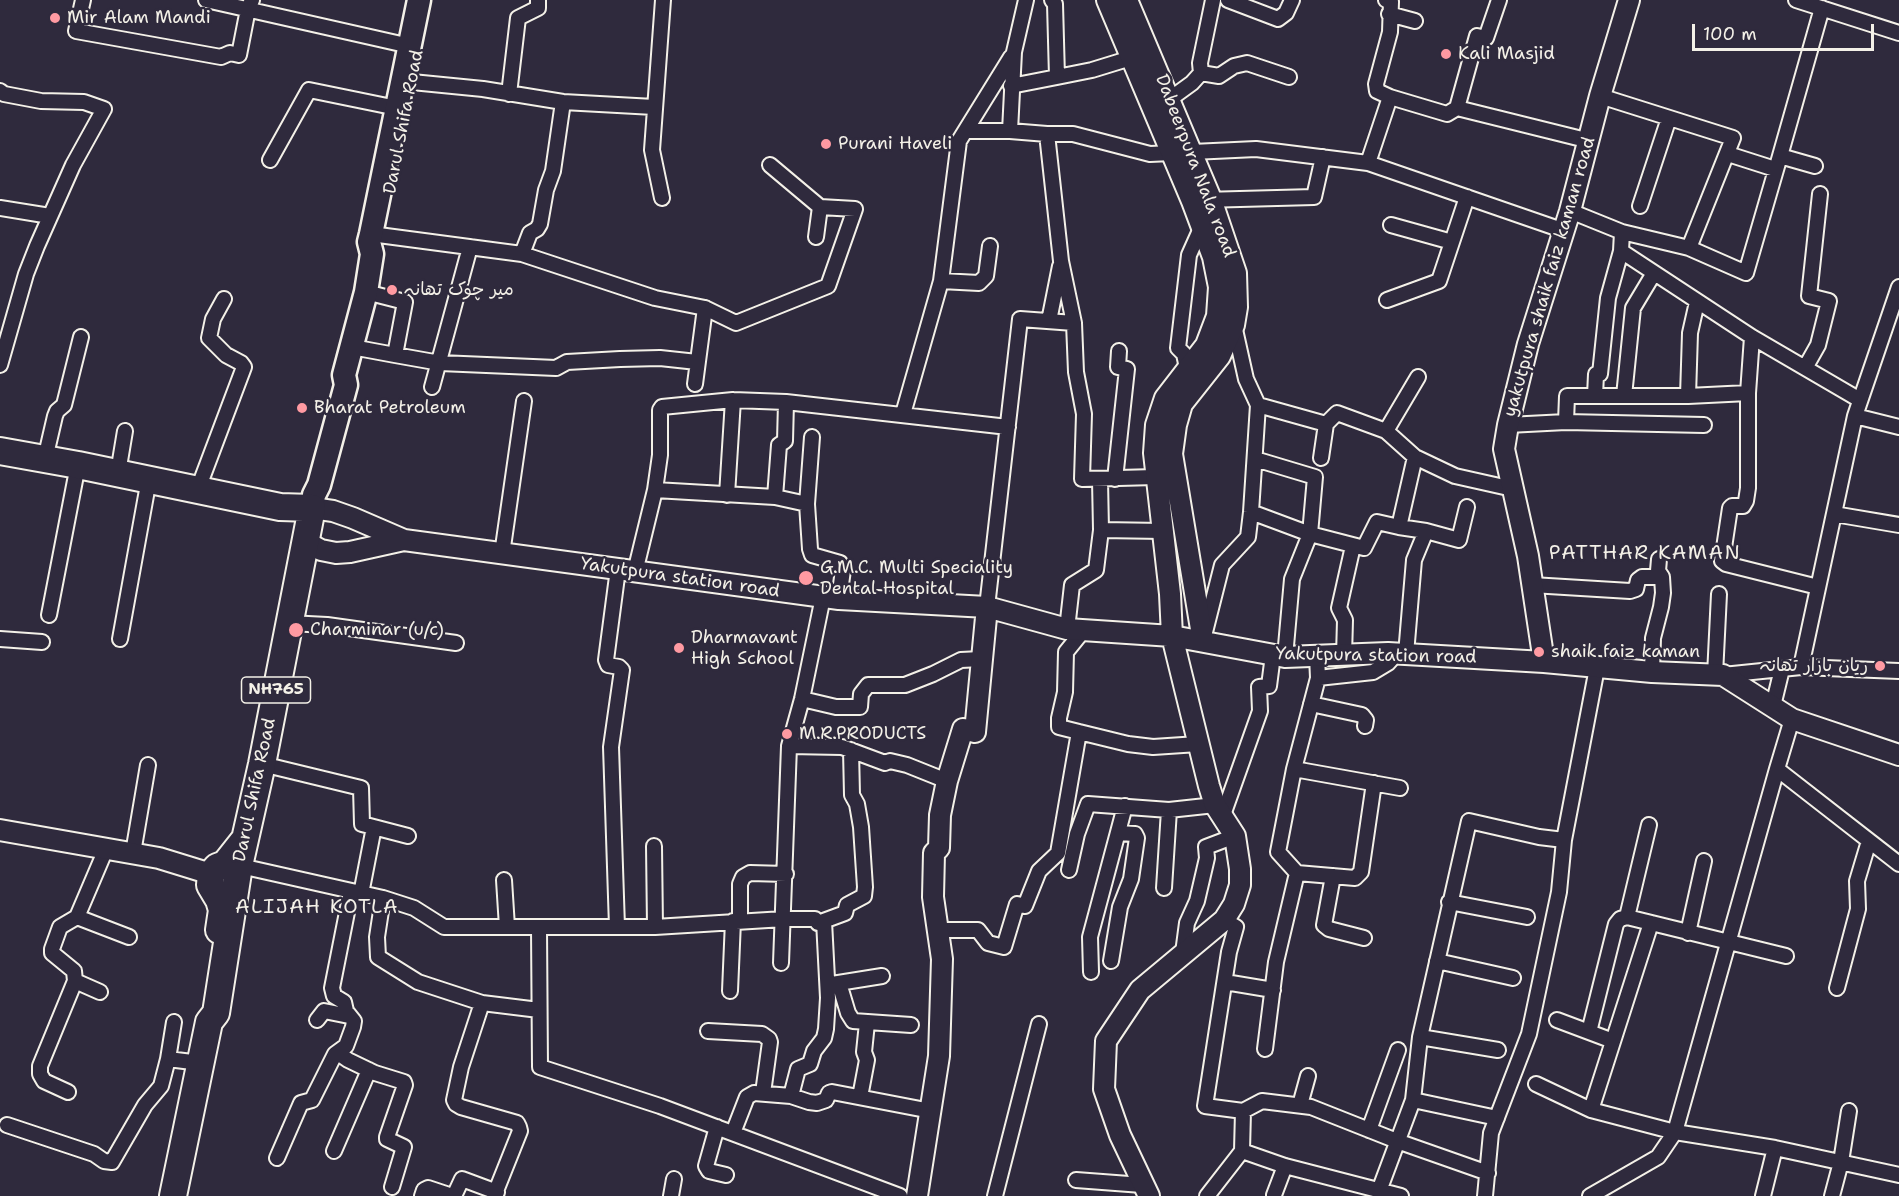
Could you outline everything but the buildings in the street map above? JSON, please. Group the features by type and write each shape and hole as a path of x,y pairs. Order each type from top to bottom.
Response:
{"highway":[{"path":"0,451 280,507 313,502"},
{"name":"Darul Shifa Road","path":"225,868 246,838 313,502"},
{"path":"280,507 295,531 306,542"},
{"path":"174,1196 209,1023 206,1010 222,910 210,885 225,868"}],"main road":[{"path":"376,242 397,108 419,0"},
{"name":"Darul Shifa Road","path":"313,502 311,483 336,381 345,380 429,0"}],"street":[{"path":"83,0 76,31 221,57 230,53 239,55 250,5"},
{"path":"206,0 250,5 410,46"},
{"path":"509,94 518,18 538,8 538,0"},
{"path":"662,198 652,150 663,0"},
{"path":"1010,131 1014,52 1026,0"},
{"path":"1052,0 1055,4 1057,77"},
{"name":"Dabeerpura Nala road","path":"1107,0 1131,58 1180,151 1236,273 1237,307 1234,325 1220,356 1197,367 1165,398 1156,424 1203,641"},
{"name":"Dabeerpura Nala road","path":"1127,0 1170,99 1180,151"},
{"path":"1170,99 1192,83 1201,73 1200,63 1213,0"},
{"path":"1227,0 1278,19 1286,13 1293,0"},
{"path":"1389,4 1390,32 1376,87 1377,91 1447,114 1457,108 1477,36 1486,39 1499,0"},
{"name":"yakutpura shaik faiz kaman road","path":"1544,662 1528,556 1504,449 1528,345 1562,230 1570,211 1600,96 1629,0"},
{"path":"1796,0 1817,4 1899,33"},
{"path":"1389,4 1415,21"},
{"path":"1570,211 1622,232 1689,248 1746,273 1777,163 1817,4"},
{"path":"903,414 941,280 959,141 1014,52"},
{"path":"1011,86 1092,70 1131,58"},
{"path":"1201,73 1219,76 1234,66 1247,63 1289,77"},
{"path":"412,82 563,102 654,107"},
{"path":"270,160 309,90 397,108"},
{"path":"0,91 4,94 41,101 84,102 104,109 73,165 26,274 0,365"},
{"path":"1600,96 1733,138 1689,248"},
{"path":"1368,164 1390,97"},
{"path":"522,254 530,233 540,224 546,190 553,171 563,102"},
{"path":"1457,108 1590,141"},
{"path":"1640,206 1669,118"},
{"path":"966,131 1073,134 1150,154 1256,148 1368,164 1562,230"},
{"path":"1047,134 1061,261 1074,322 1076,372 1084,414 1082,479 1155,477"},
{"path":"1728,154 1777,163 1815,166"},
{"path":"1202,200 1314,197 1323,157"},
{"path":"376,242 470,247 522,254 655,298 705,309 736,323 828,286 855,209 820,207 770,165"},
{"path":"1805,368 1818,345 1829,301 1809,296 1820,194"},
{"path":"1387,300 1439,281 1467,197"},
{"name":"Dabeerpura Nala road","path":"1197,367 1217,316 1219,287 1213,257 1202,226 1202,200"},
{"path":"816,237 820,207"},
{"path":"0,208 50,216"},
{"path":"1391,225 1452,243"},
{"path":"1197,367 1178,348 1189,255 1202,226"},
{"path":"1594,396 1596,374 1600,374 1608,298 1621,251 1622,232"},
{"path":"941,280 979,283 986,276 990,246"},
{"path":"432,387 470,247"},
{"path":"1621,251 1752,338 1860,400"},
{"path":"1049,321 1061,261"},
{"path":"1623,396 1633,308 1654,273"},
{"path":"1801,667 1855,416 1899,287"},
{"path":"366,292 405,302 395,355"},
{"path":"198,489 244,367 226,355 209,338 213,319 224,299"},
{"path":"1688,396 1690,333 1697,302"},
{"path":"695,384 705,309"},
{"path":"917,1196 939,1056 942,959 933,897 934,853 939,848 940,815 947,781 963,729 975,732 981,659 1020,319 1074,322"},
{"path":"1203,641 1222,565 1248,537 1251,512 1258,405 1246,379 1234,325"},
{"path":"45,459 55,416 64,405 81,338"},
{"path":"1752,338 1748,393 1748,488 1743,506 1730,508 1722,561 1725,564 1818,587"},
{"path":"352,347 440,363 555,368 567,362 620,359 660,358 697,362"},
{"path":"1115,479 1127,369 1118,367 1119,351"},
{"path":"1386,431 1418,377"},
{"path":"1566,422 1567,396 1688,396 1748,393"},
{"path":"616,927 611,747 622,670 619,667 608,665 606,660 626,571 655,490 660,455 660,410 662,407 733,400 786,402 1008,427"},
{"path":"727,495 733,400"},
{"path":"502,554 524,401"},
{"path":"775,497 779,446 785,441 786,402"},
{"path":"1258,405 1326,424"},
{"path":"1321,458 1326,424 1337,413 1386,431 1415,457 1455,476 1513,489"},
{"path":"1855,416 1899,427"},
{"path":"1508,424 1566,422 1704,424"},
{"path":"118,473 125,431"},
{"path":"781,963 789,746 831,598 843,570 840,563 812,555 810,549 807,504 812,437"},
{"name":"Dabeerpura Nala road","path":"1163,453 1155,477 1170,594 1172,636 1198,744 1218,812"},
{"path":"1399,527 1415,457"},
{"path":"1218,812 1260,711 1258,687 1269,686 1279,656 1292,579 1310,534 1315,477 1255,459"},
{"path":"49,615 78,465"},
{"path":"120,639 149,479"},
{"path":"1100,480 1101,530 1096,570 1072,585 1075,630 1066,651 1065,692 1059,727 1128,744 1153,747 1198,744"},
{"path":"655,490 775,497 807,504"},
{"path":"313,502 404,540"},
{"path":"1251,512 1310,534 1364,548 1377,522 1459,540 1467,507"},
{"path":"1834,514 1899,525"},
{"path":"1101,530 1163,531"},
{"path":"1318,678 1372,672 1401,653 1414,560 1426,531"},
{"name":"Yakutpura station road","path":"306,542 336,553 404,540 831,598 987,608 1075,630 1172,636 1279,656 1401,653 1719,675 1792,719 1899,755"},
{"path":"1344,656 1345,620 1339,608 1353,546"},
{"path":"1652,672 1653,638 1661,608 1662,577 1659,571 1659,559"},
{"path":"1532,585 1633,591 1642,577 1662,577"},
{"path":"1170,594 1194,594"},
{"path":"1719,594 1719,675 1801,667 1899,671"},
{"path":"289,623 327,625 456,643"},
{"path":"0,639 42,642"},
{"path":"1317,656 1318,678 1294,769 1278,852 1297,873 1355,878 1360,872 1374,783"},
{"path":"802,699 836,707 860,707 861,694 868,685 905,685 961,660 981,659"},
{"path":"1485,1196 1491,1133 1529,1034 1559,892 1564,840 1597,668"},
{"path":"1773,706 1782,669"},
{"path":"1311,704 1362,715 1366,720 1365,726"},
{"path":"1590,1196 1604,1192 1658,1157 1676,1132 1792,719"},
{"path":"938,930 978,930 988,943 1004,947 1017,904 1025,906 1040,871 1058,853 1079,732"},
{"path":"789,746 842,747 885,763 890,761 907,765 947,781"},
{"path":"0,830 225,868 383,898 414,908 444,927 655,927 784,919 815,919 818,923 844,913 847,905 864,896 861,827 857,804 852,795 850,750"},
{"path":"262,764 361,788 362,824 408,836"},
{"path":"133,853 148,765"},
{"path":"1294,769 1400,788"},
{"path":"1777,769 1899,864"},
{"path":"1067,799 1088,804 1218,812"},
{"path":"1069,870 1077,834 1088,804"},
{"path":"1091,972 1089,937 1125,806"},
{"path":"1164,888 1169,810"},
{"path":"1146,1191 1120,1135 1104,1089 1106,1041 1140,990 1224,920 1234,904 1240,885 1235,836 1218,812"},
{"path":"1379,1191 1413,1100 1420,1037 1468,820 1539,837 1564,840"},
{"path":"1627,917 1649,825"},
{"path":"277,1158 301,1103 312,1100 335,1054 346,1046 353,1027 354,1021 349,1016 344,1002 334,996 332,988 374,827"},
{"path":"1111,961 1120,907 1131,879 1137,838 1135,834 1118,832"},
{"path":"1183,953 1187,922 1197,901 1207,858 1206,847 1235,836"},
{"path":"1837,988 1858,909 1857,881 1869,841"},
{"path":"654,846 655,927"},
{"path":"68,1092 44,1081 40,1074 40,1066 75,981 74,971 55,956 52,949 60,927 77,917 106,849"},
{"path":"1688,933 1704,861"},
{"path":"730,991 740,884 743,877 750,873 786,874"},
{"path":"1265,1049 1276,962 1297,873"},
{"path":"1333,876 1324,925 1329,929 1364,938"},
{"path":"504,880 507,927"},
{"path":"383,898 377,937 378,957 418,982 482,1003 539,1010"},
{"path":"1449,902 1527,917"},
{"path":"77,917 129,937"},
{"path":"1589,1032 1616,924 1620,919 1627,917 1786,956"},
{"path":"1224,920 1236,927 1229,952 1205,1106 1243,1111 1262,1101 1311,1107 1397,1141 1488,1173"},
{"path":"824,921 833,984 850,1020 867,1023 911,1024"},
{"path":"1591,1110 1651,923"},
{"path":"539,928 540,1067 660,1106 900,1196"},
{"path":"1437,961 1513,978"},
{"path":"833,984 882,976"},
{"path":"75,981 100,992"},
{"path":"1225,982 1274,990"},
{"path":"791,1096 798,1069 810,1064 814,1051 824,1038 833,984"},
{"path":"422,1196 424,1190 428,1188 452,1196 462,1179 496,1194 520,1131 518,1123 461,1107 454,1100 461,1067 482,1003"},
{"path":"318,1020 324,1011 349,1016"},
{"path":"1557,1020 1613,1041"},
{"path":"7,1125 112,1162 145,1105 161,1086 174,1022"},
{"path":"860,1097 867,1059 864,1052 867,1023"},
{"path":"995,1196 1038,1024"},
{"path":"708,1031 762,1034 769,1039 763,1092"},
{"path":"1420,1037 1498,1050"},
{"path":"1369,1130 1398,1050"},
{"path":"338,1053 369,1070 404,1082 405,1085 387,1137 404,1147 392,1187"},
{"path":"168,1059 200,1063"},
{"path":"334,1151 369,1070"},
{"path":"1300,1105 1308,1076"},
{"path":"1536,1084 1591,1110 1676,1132 1775,1148 1899,1175"},
{"path":"733,1133 750,1093 763,1092 791,1096 817,1103 826,1100 832,1092 931,1111"},
{"path":"1413,1100 1497,1118"},
{"path":"1208,1196 1242,1151 1243,1111"},
{"path":"1832,1196 1841,1162 1849,1111"},
{"path":"717,1127 706,1166 709,1171 726,1175"},
{"path":"1763,1196 1775,1148"},
{"path":"1242,1151 1285,1166 1401,1196"},
{"path":"1276,1196 1285,1166"},
{"path":"670,1196 674,1179"},
{"path":"1076,1180 1146,1191"},
{"path":"1338,1196 1341,1181"}],"place":[{"name":"Mir Alam Mandi","path":"55,18"},
{"name":"Kali Masjid","path":"1446,54"},
{"name":"Purani Haveli","path":"826,144"},
{"name":"میر چوک تھانہ","path":"392,290"},
{"name":"Bharat Petroleum","path":"302,408"},
{"name":"G.M.C. Multi Speciality Dental Hospital","path":"806,578"},
{"name":"Charminar (u/c)","path":"296,630"},
{"name":"Dharmavant High School","path":"679,648"},
{"name":"shaik faiz kaman","path":"1539,652"},
{"name":"ریان بازار تھانہ","path":"1880,666"},
{"name":"M.R.PRODUCTS","path":"787,734"}],"district":[{"name":"PATTHAR KAMAN","path":"1645,554"},
{"name":"ALIJAH KOTLA","path":"317,908"}]}
